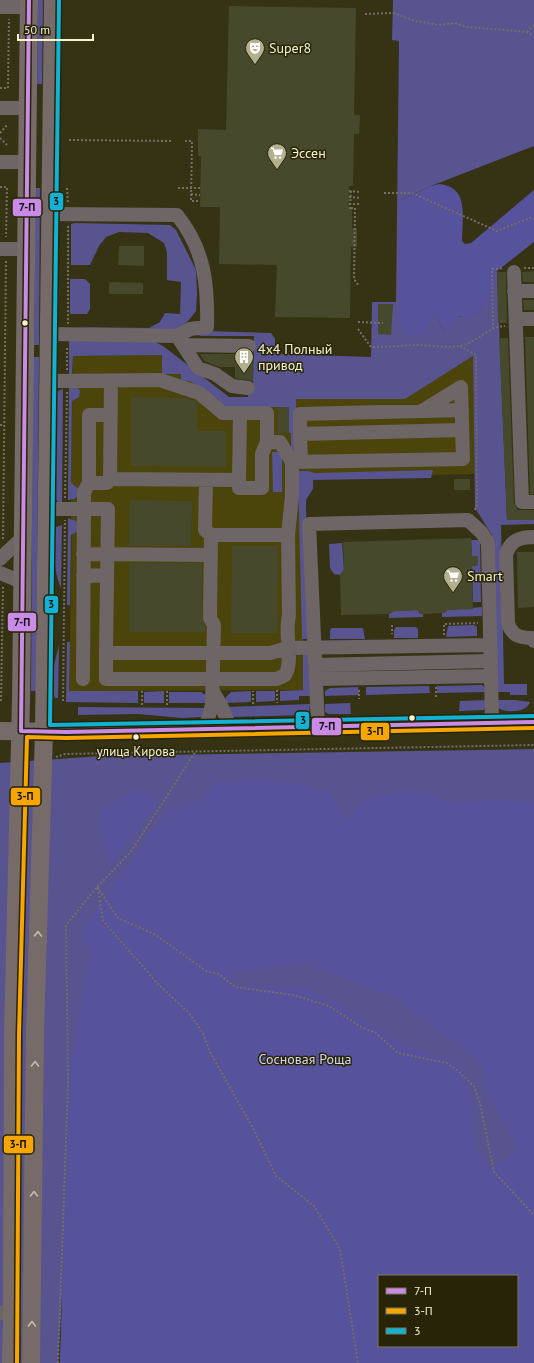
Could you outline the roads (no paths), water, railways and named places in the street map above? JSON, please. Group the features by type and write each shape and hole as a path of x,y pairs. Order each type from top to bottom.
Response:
{"main road":[{"path":"31,1363 35,1032 44,731 52,0"},
{"path":"11,1363 6,1313 21,731 29,4"},
{"path":"28,108 51,109"},
{"path":"27,162 51,163"},
{"path":"25,350 48,342"},
{"path":"0,731 205,729 534,722"}],"street":[{"path":"5,7 29,4"},
{"path":"0,108 28,108"},
{"path":"0,162 27,162"},
{"path":"50,214 177,215 190,232 197,247 208,294 207,327 190,329 181,340"},
{"path":"3,249 26,249"},
{"path":"513,269 522,502 534,502"},
{"path":"514,291 534,291"},
{"path":"516,322 534,319"},
{"path":"48,342 68,334 181,340 249,346"},
{"path":"181,340 198,368 215,374 232,386 248,388"},
{"path":"48,381 160,380 199,393 223,413 240,413 267,413 267,442 262,454 262,488 239,488 240,413"},
{"path":"89,483 107,483 110,479 111,381"},
{"path":"296,462 463,459 461,387 422,411"},
{"path":"46,509 108,509 106,678 142,679 213,685 277,679 288,672 286,624 289,616 288,535 300,434 300,414 462,410"},
{"path":"83,678 84,492 89,483 89,415 111,415"},
{"path":"300,434 462,430"},
{"path":"267,442 280,442 296,462"},
{"path":"110,479 239,480"},
{"path":"206,480 205,530 211,535 288,535"},
{"path":"318,727 313,648 309,524 468,520 482,533 488,543 492,723"},
{"path":"205,729 212,705 213,685 214,626 210,618 211,535"},
{"path":"2,558 23,537"},
{"path":"534,537 522,537 514,541 509,547 506,555 508,624 516,636 532,638 534,641"},
{"path":"83,554 210,555"},
{"path":"1,573 22,582"},
{"path":"83,575 107,576"},
{"path":"106,653 270,653 288,648 490,645"},
{"path":"315,672 491,661"},
{"path":"315,672 491,676"},
{"path":"213,685 230,728"}],"place":[{"name":"Super8","path":"255,65"},
{"name":"Эссен","path":"277,170"},
{"name":"4x4 Полный привод","path":"244,374"},
{"name":"Smart","path":"453,593"},
{"name":"улица Кирова","path":"136,737"}],"park label":[{"name":"Сосновая Роща","path":"305,1059"}]}
